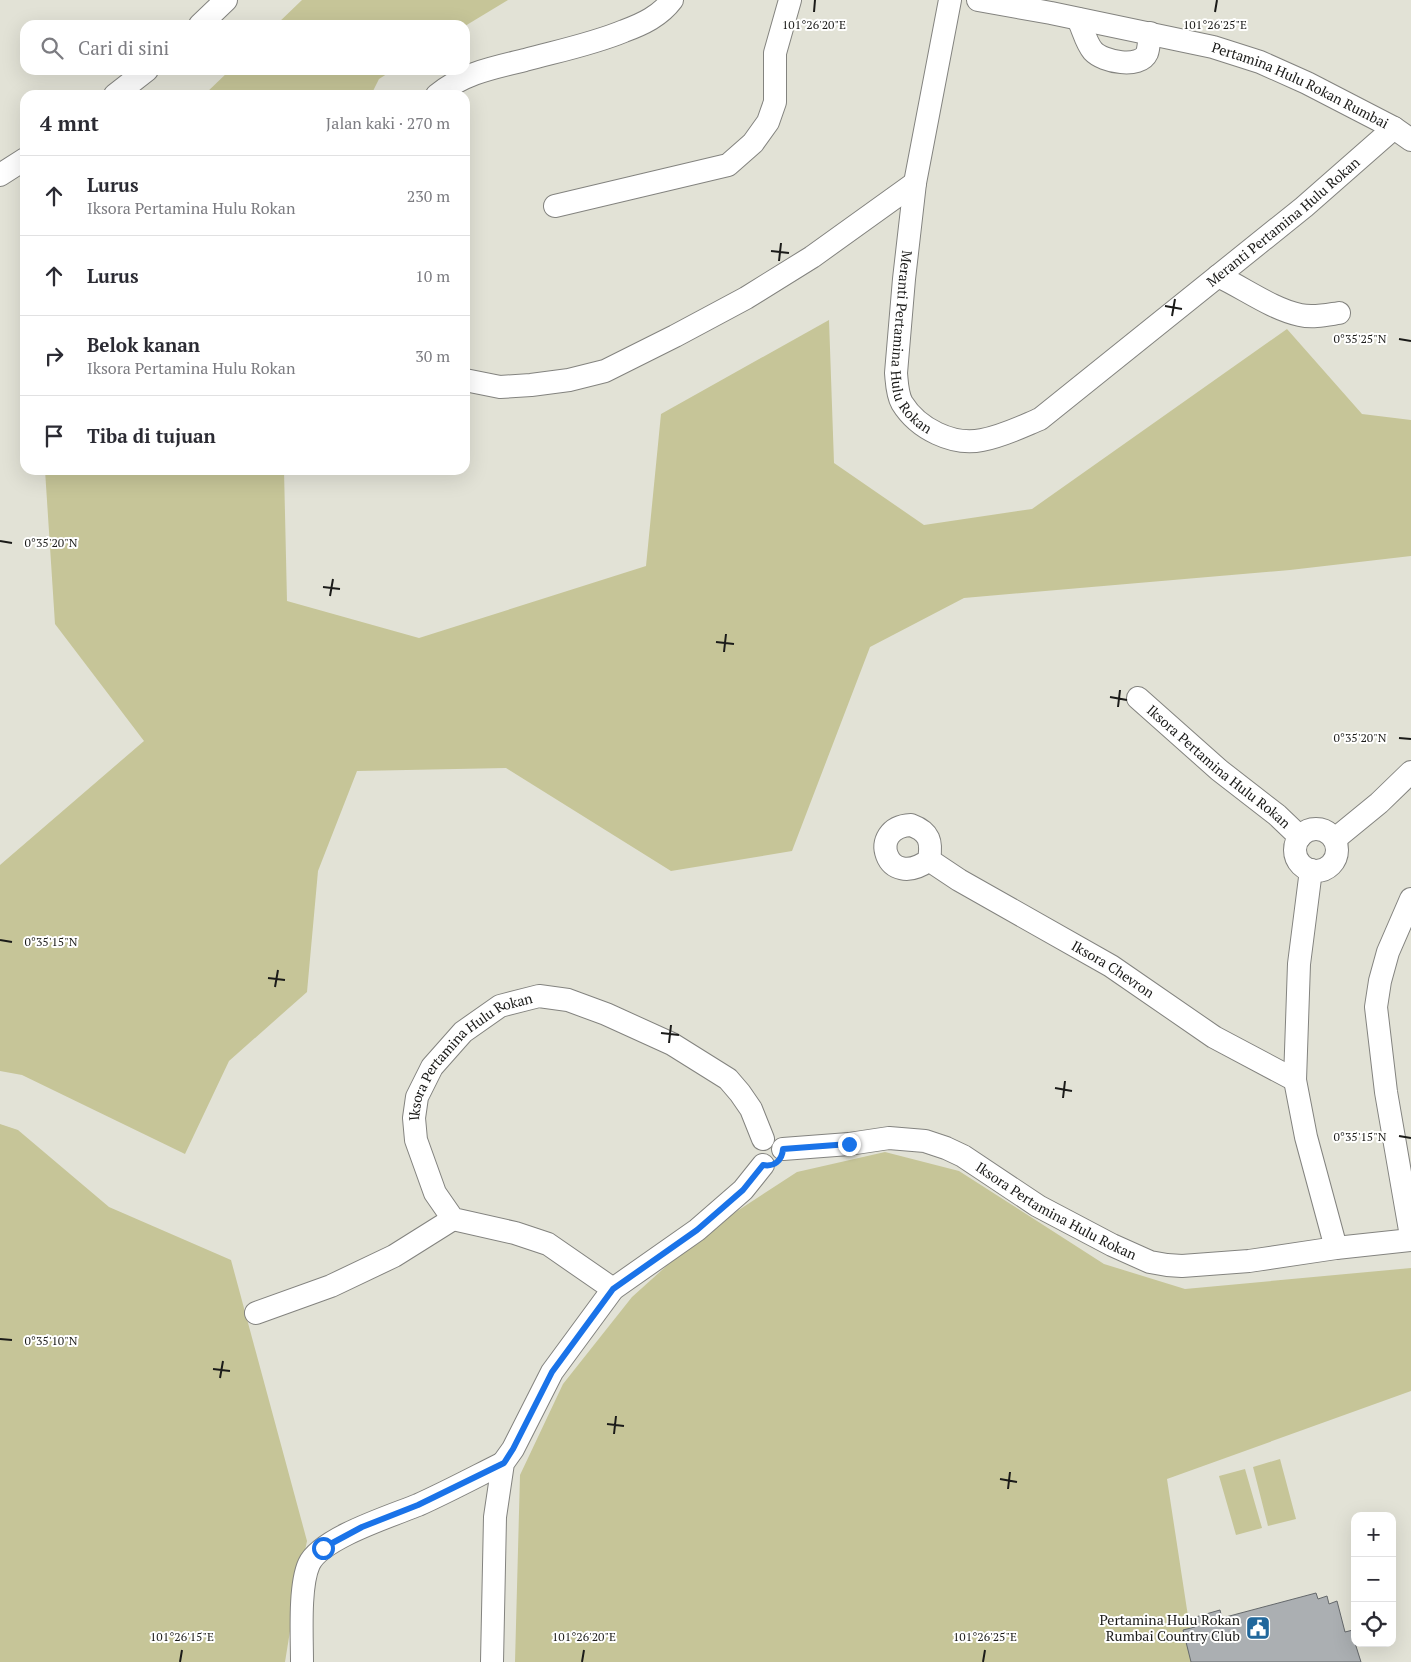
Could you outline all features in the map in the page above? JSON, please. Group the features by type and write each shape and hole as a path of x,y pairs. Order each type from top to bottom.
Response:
{"street":[{"path":"205,20 226,0"},
{"path":"446,90 478,71 616,34 651,20 672,0"},
{"path":"555,206 728,164 753,144 768,122 775,102 775,53 790,0"},
{"name":"Meranti Pertamina Hulu Rokan","path":"950,0 915,183 896,373 897,387 903,404 913,416 935,432 949,438 965,441 981,440 1012,432 1040,419 1304,207 1402,134"},
{"name":"Pertamina Hulu Rokan Rumbai","path":"978,0 1056,6 1078,19 1213,47 1260,62 1307,83 1402,134"},
{"path":"1078,19 1092,50 1098,56 1107,60 1125,63 1142,58 1147,54 1150,33"},
{"path":"121,90 141,75"},
{"path":"0,175 20,162"},
{"path":"470,381 500,387 531,385 569,380 605,371 676,336 746,298 812,257 915,183"},
{"path":"1218,276 1269,304 1300,315 1318,316 1339,313"},
{"name":"Iksora Pertamina Hulu Rokan","path":"1138,698 1220,770 1277,815 1300,837"},
{"path":"1335,839 1379,803 1411,772"},
{"path":"1314,829 1329,833 1335,839 1338,848 1336,858 1330,866 1321,870 1312,870 1302,865 1296,857 1296,846 1300,837 1314,829"},
{"name":"Iksora Chevron","path":"929,860 959,880 1112,966 1214,1037 1295,1080"},
{"path":"1312,870 1299,964 1295,1080 1306,1137 1336,1248"},
{"path":"1411,899 1388,952 1380,981 1376,1007 1386,1092 1411,1236"},
{"name":"Iksora Pertamina Hulu Rokan","path":"453,1220 435,1193 416,1140 414,1118 417,1097 432,1067 463,1032 500,1006 539,996 568,1000 606,1014 672,1044 728,1079 751,1109 763,1139"},
{"path":"768,1137 775,1139 783,1149 781,1159 773,1165 763,1165 754,1152 755,1146 763,1139 768,1137"},
{"name":"Iksora Pertamina Hulu Rokan","path":"783,1149 849,1144 889,1138 925,1141 939,1145 963,1156 1038,1206 1112,1245 1150,1262 1182,1266 1230,1262 1411,1240"},
{"path":"492,1662 494,1517 504,1463 552,1372 613,1289 697,1230 743,1190 763,1165"},
{"path":"256,1313 331,1286 394,1256 453,1220 515,1232 548,1244 613,1289"},
{"path":"302,1662 303,1594 309,1565 314,1556 323,1548 362,1527 418,1505 504,1463"}],"shaded area":[{"path":"0,0 1411,0 1411,1662 0,1662"}],"green space":[{"path":"302,0 508,0 470,23 470,20 281,20"},
{"path":"225,75 385,75 379,79 374,90 209,90"},
{"path":"829,320 834,463 924,525 1032,509 1287,329 1362,414 1411,420 1411,556 1290,570 964,598 870,647 792,851 671,871 506,768 357,771 318,871 307,992 229,1061 185,1154 22,1075 0,1071 0,865 144,741 55,624 45,475 284,475 287,601 419,638 646,566 661,414"},
{"path":"0,1124 18,1130 109,1207 231,1260 307,1541 285,1662 0,1662"},
{"path":"885,1152 959,1171 1104,1264 1185,1289 1411,1268 1411,1391 1167,1479 1195,1662 515,1662 520,1475 563,1384 632,1297 702,1234 797,1172"},
{"path":"1280,1459 1296,1519 1268,1526 1253,1467"},
{"path":"1245,1469 1262,1528 1236,1535 1219,1476"}],"building":[{"name":"Pertamina Hulu Rokan Rumbai Country Club","path":"1316,1593 1318,1599 1327,1596 1329,1604 1337,1601 1345,1632 1351,1630 1351,1647 1356,1647 1361,1662 1191,1662 1183,1630 1195,1627 1192,1618 1220,1610 1222,1618"}],"place":[{"name":"Pertamina Hulu Rokan Rumbai Country Club","path":"1258,1628"}],"route":[{"path":"323,1548 362,1527 418,1505 504,1463 552,1372 613,1289 697,1230 743,1190 763,1165 773,1165 781,1159 783,1149 849,1144"}]}
